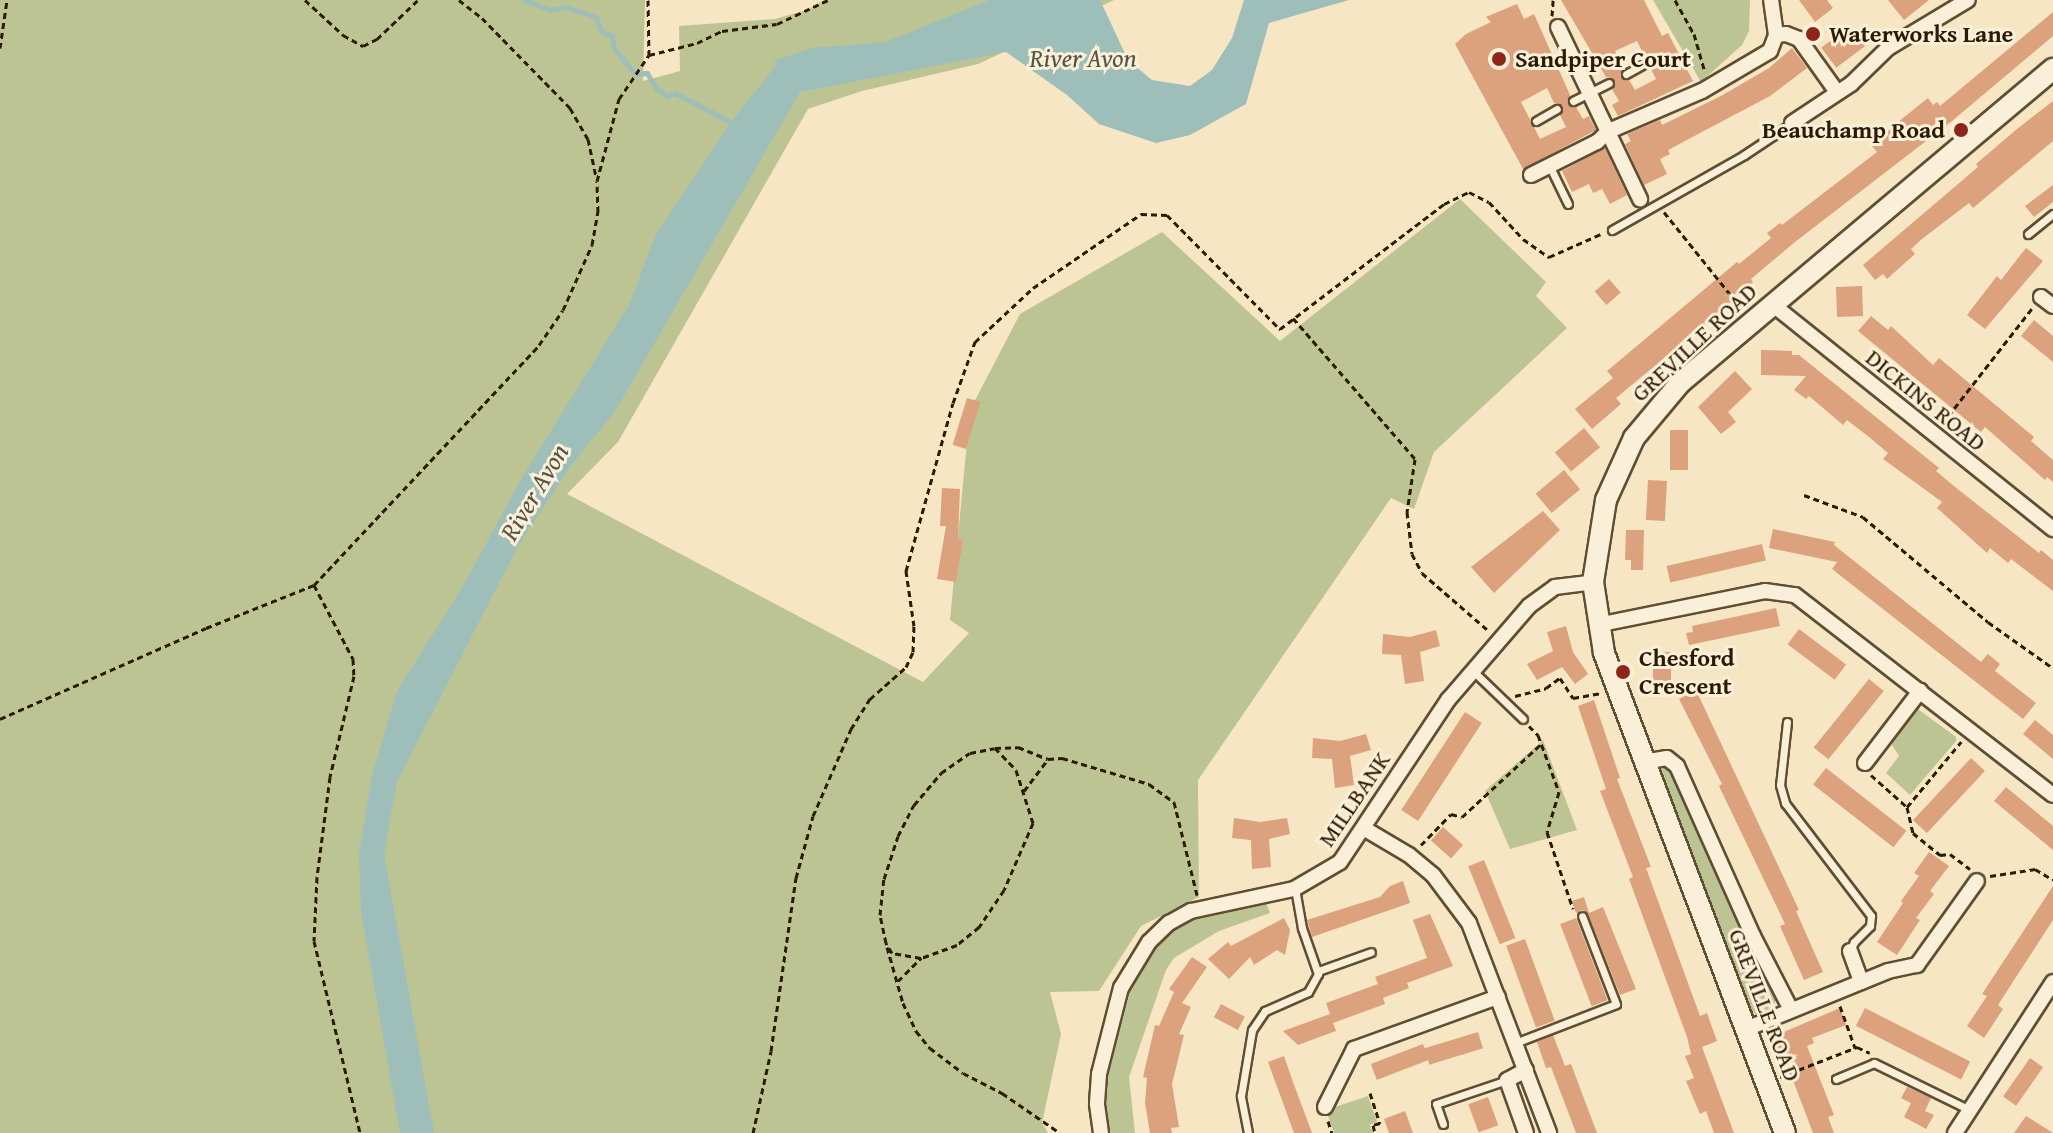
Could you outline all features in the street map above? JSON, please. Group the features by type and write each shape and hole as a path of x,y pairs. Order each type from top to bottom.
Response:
{"street":[{"path":"1531,175 1597,142 1609,131 1710,86 1770,51 1776,35 1771,0"},
{"path":"1792,123 1837,92 1888,48 1968,0"},
{"path":"1555,20 1640,199"},
{"path":"1776,35 1786,34 1799,39 1837,92"},
{"name":"GREVILLE ROAD","path":"1785,1133 1604,653 1597,625 1593,582 1595,551 1606,500 1634,438 1674,389 2053,69"},
{"name":"DICKINS ROAD","path":"1772,304 2053,529"},
{"name":"MILLBANK","path":"1101,1133 1099,1074 1121,988 1141,953 1169,923 1201,907 1295,889 1340,862 1365,829 1426,731 1498,640 1544,592 1560,585 1593,582"},
{"path":"1597,625 1752,593 1786,591 1814,607 2053,795"},
{"path":"1865,763 1920,691"},
{"name":"GREVILLE ROAD","path":"1644,762 1667,758 1677,766 1753,936 1791,1010"},
{"path":"1365,829 1409,855 1442,885 1462,911 1549,1133"},
{"path":"1746,1029 1861,982 1913,967 1923,961 1978,877"},
{"path":"1850,951 1861,982"},
{"path":"1955,1133 2053,982"},
{"path":"1325,1107 1354,1049 1498,997"},
{"path":"1526,1070 1507,1080 1526,1133"}],"lane":[{"path":"1626,74 1642,65"},
{"path":"1573,101 1609,83"},
{"path":"1536,121 1557,109"},
{"path":"1612,230 1711,175 1792,123"},
{"path":"1550,167 1568,204"},
{"path":"2028,234 2053,214"},
{"path":"1473,671 1523,719"},
{"path":"1787,722 1780,785 1785,803 1871,916 1870,926 1854,942 1850,951"},
{"path":"1295,889 1302,928 1318,971"},
{"path":"1515,1043 1616,1004 1582,916"},
{"path":"1248,1133 1241,1096 1252,1030 1265,1011 1308,992 1318,971 1371,952"},
{"path":"1836,1079 1874,1063 1970,1110"},
{"path":"1443,1124 1436,1104 1507,1080"}],"path":[{"path":"0,48 7,0"},
{"path":"305,0 343,35 363,46 377,39 418,0"},
{"path":"0,719 206,628 314,585 371,528 539,345 555,322 579,280 592,245 598,212 597,181 588,139 578,118 482,18 459,0"},
{"path":"648,0 649,55"},
{"path":"597,181 619,99 631,76 649,55 697,43 722,31 777,24 828,0"},
{"path":"1553,0 1555,20"},
{"path":"1675,0 1694,34 1710,86"},
{"path":"753,1133 771,1051 796,878 813,816 851,729 870,699 906,667 913,652 914,626 906,571 953,403 975,342 1033,288 1141,214 1167,215 1280,329 1444,204 1469,192 1489,202 1529,246 1549,257 1612,230"},
{"path":"1664,211 1744,311"},
{"path":"1934,434 2047,302"},
{"path":"1293,318 1415,459 1407,512 1412,554 1422,573 1498,640"},
{"path":"1804,495 1863,517 1988,622 2053,668"},
{"path":"314,585 353,659 354,676 328,791 317,877 314,941 360,1133"},
{"path":"1508,704 1517,694 1523,696 1546,688 1560,678 1573,698 1599,693"},
{"path":"1907,807 1972,729"},
{"path":"1538,735 1559,792 1547,832 1576,918 1582,916"},
{"path":"1409,855 1451,814 1462,817 1541,744"},
{"path":"1060,1133 1002,1093 963,1073 930,1048 916,1031 896,982 880,915 884,879 898,836 914,805 941,773 970,753 995,748 1018,747 1048,759 1062,758 1141,780 1174,802 1199,901"},
{"path":"896,982 921,958 957,945 979,927 1004,890 1033,823 1016,770 995,748"},
{"path":"1024,791 1048,759"},
{"path":"1865,763 1863,768 1907,807 1913,833 1940,855 1950,854 1978,877 2035,869 2053,880"},
{"path":"886,943 892,953 921,958"},
{"path":"1838,1001 1855,1048"},
{"path":"1370,1093 1380,1123 1373,1125 1375,1133"}],"green space":[{"path":"0,0 645,0 643,81 680,71 679,26 775,19 807,10 824,0 1114,0 978,64 862,91 808,109 618,442 567,494 923,682 969,633 950,620 970,410 1020,314 1162,232 1280,341 1460,199 1546,282 1536,296 1567,328 1434,452 1414,509 1391,498 1198,780 1199,897 1141,926 1099,991 1050,992 1061,1034 1042,1123 1048,1133 0,1133"},
{"path":"1653,0 1750,0 1749,31 1742,45 1701,82"},
{"path":"1915,707 1956,737 1956,741 1910,795 1886,773 1899,756 1892,745 1893,739"},
{"path":"1543,740 1577,830 1510,849 1485,791"},
{"path":"1663,768 1668,768 1677,782 1749,947 1777,999 1767,1016 1759,1018 1749,1008 1658,774"},
{"path":"1265,900 1270,913 1219,931 1174,958 1166,970 1129,1077 1135,1133 1109,1133 1105,1088 1134,977 1159,939 1204,912"},
{"path":"1368,1096 1377,1122 1370,1125 1373,1133 1334,1133 1326,1110"}],"water":[{"name":"River Avon","path":"989,0 1100,0 1128,60 1152,80 1190,86 1212,70 1232,38 1244,0 1349,0 1269,23 1246,104 1190,135 1156,143 1099,124 1067,95 1006,52 800,92 614,413 572,464 518,546 397,782 384,854 434,1133 400,1133 361,912 359,854 372,775 397,691 462,588 523,476 629,305 656,234 731,122 777,64 774,60 812,48 886,42"}],"building":[{"path":"1561,0 1644,0 1662,36 1668,33 1693,81 1618,116 1612,105 1619,101 1612,89 1614,79 1606,77","holes":["1637,41 1656,79 1635,90 1629,80 1620,76 1623,68 1615,51"]},
{"path":"1799,0 1827,0 1833,8 1815,22"},
{"path":"1888,0 1929,0 1904,20"},
{"path":"1517,4 1524,19 1534,14 1570,95 1568,105 1576,107 1583,119 1589,116 1596,130 1523,169 1455,44 1466,34 1491,22 1486,17","holes":["1547,88 1554,103 1563,106 1560,115 1566,127 1540,139 1521,102"]},
{"path":"2053,12 2053,36 1952,121 1751,279 1753,282 1732,302 1616,398 1621,404 1592,429 1575,409 1613,378 1607,371 1737,262 1739,264 1771,238 1767,233 1780,223 1782,225 1877,152 1872,146 1898,122 1928,98 1933,105 1937,102 1940,106"},
{"path":"1850,26 1865,46 1836,68 1821,48"},
{"path":"1792,48 1807,68 1770,96 1668,150 1670,154 1660,159 1667,174 1644,185 1625,144 1631,141 1627,134 1660,120 1662,125 1721,96 1769,68"},
{"path":"2053,101 2053,141 1973,208 1969,203 1922,239 1911,249 1915,254 1887,279 1883,274 1875,280 1863,265 1978,167 1976,164"},
{"path":"1605,148 1627,195 1610,204 1602,189 1593,193 1589,184 1572,192 1562,171"},
{"path":"2053,185 2053,202 2034,217 2025,206"},
{"path":"2026,248 2043,261 1985,329 1967,315 1997,276 2001,280"},
{"path":"1609,279 1621,293 1606,305 1595,291"},
{"path":"1862,286 1863,316 1837,317 1836,287"},
{"path":"1871,316 1888,330 1891,326 1933,365 1939,358 2034,437 2031,441 2053,460 2053,482 2047,477 2045,480 1985,427 1981,432 1858,331"},
{"path":"2034,320 2053,336 2053,362 2021,336"},
{"path":"1761,350 1792,351 1792,355 1799,355 1939,468 1936,471 1955,487 2039,553 2041,550 2053,560 2053,591 2011,559 2008,563 1990,548 1987,553 1937,508 1942,502 1883,459 1888,453 1847,420 1843,425 1809,396 1806,399 1794,390 1806,376 1761,375"},
{"path":"1735,371 1752,389 1728,412 1736,422 1721,434 1698,407"},
{"path":"967,398 980,402 966,449 953,445"},
{"path":"1584,428 1600,447 1571,472 1555,452"},
{"path":"1670,430 1688,430 1688,470 1670,470"},
{"path":"1564,470 1580,489 1552,513 1536,494"},
{"path":"1648,480 1667,481 1665,521 1646,520"},
{"path":"942,488 960,489 958,539 963,540 956,582 937,579 946,526 940,526"},
{"path":"1543,511 1560,530 1494,593 1471,567"},
{"path":"1773,529 1835,542 1834,545 1981,662 1988,654 2000,664 1995,671 2036,703 2023,719 1832,569 1837,562 1769,548"},
{"path":"1626,530 1644,530 1643,570 1631,570 1631,560 1625,560"},
{"path":"1762,544 1766,561 1670,583 1667,566"},
{"path":"1776,608 1780,626 1689,645 1686,633 1693,632 1692,626"},
{"path":"1566,626 1573,652 1588,674 1575,684 1562,667 1537,680 1527,664 1553,651 1547,632"},
{"path":"1799,629 1846,665 1835,680 1788,644"},
{"path":"1436,630 1440,646 1420,652 1424,681 1405,684 1401,655 1382,654 1383,634 1410,637"},
{"path":"1653,652 1671,652 1671,692 1658,691 1658,682 1653,682"},
{"path":"1869,679 1884,691 1828,759 1814,747"},
{"path":"1696,690 1799,910 1796,911 1823,972 1804,980 1780,926 1785,924 1719,786 1722,784 1679,699"},
{"path":"1594,700 1620,778 1617,779 1651,867 1646,868 1700,1016 1707,1013 1717,1041 1702,1047 1734,1133 1714,1133 1706,1111 1700,1114 1686,1081 1694,1078 1685,1056 1691,1054 1687,1037 1629,879 1633,877 1600,791 1606,789 1578,706"},
{"path":"1465,712 1482,723 1418,821 1401,810"},
{"path":"2035,720 2053,735 2053,759 2023,734"},
{"path":"1366,734 1371,750 1350,756 1354,785 1335,788 1332,759 1312,758 1313,738 1340,741"},
{"path":"1971,758 1985,771 1927,833 1913,820"},
{"path":"1826,768 1906,831 1893,847 1813,785"},
{"path":"2006,787 2053,826 2053,850 1994,801"},
{"path":"1234,818 1260,822 1287,818 1290,834 1269,839 1271,867 1252,869 1251,840 1232,838"},
{"path":"1443,827 1463,845 1451,858 1431,840"},
{"path":"1929,852 1949,866 1930,891 1934,894 1916,918 1920,920 1897,955 1877,942 1919,876 1914,873"},
{"path":"1484,860 1515,938 1500,944 1468,866"},
{"path":"1403,881 1410,903 1312,937 1307,920 1380,897 1390,886"},
{"path":"2053,886 2053,920 1998,1005 2003,1009 1984,1038 1967,1026 1987,996 1982,994"},
{"path":"1584,897 1589,913 1603,907 1636,989 1620,995 1588,914 1582,910 1576,913 1572,901"},
{"path":"1430,914 1453,966 1407,983 1409,988 1383,998 1385,1004 1333,1023 1336,1031 1298,1045 1283,1031 1330,1014 1326,1003 1378,984 1375,977 1427,958 1413,920"},
{"path":"1284,918 1290,930 1285,955 1277,950 1254,965 1250,957 1229,979 1208,959 1228,942 1231,946"},
{"path":"1576,918 1608,1000 1592,1006 1560,924"},
{"path":"1525,939 1555,1021 1536,1028 1506,946"},
{"path":"1192,957 1207,967 1182,1003 1191,1007 1179,1034 1184,1035 1172,1084 1179,1127 1171,1128 1172,1133 1150,1133 1145,1103 1147,1078 1143,1077 1155,1025 1159,1026 1174,992 1169,989"},
{"path":"1221,1004 1245,1017 1238,1030 1214,1017"},
{"path":"1840,1008 1846,1025 1812,1038 1814,1043 1807,1046 1834,1115 1828,1117 1834,1133 1813,1133 1783,1054 1779,1056 1772,1037"},
{"path":"1865,1008 1970,1062 1961,1079 1856,1026"},
{"path":"1478,1032 1483,1048 1429,1065 1424,1048"},
{"path":"1553,1035 1565,1066 1571,1064 1597,1133 1576,1133 1551,1067 1546,1068 1537,1042"},
{"path":"1423,1044 1429,1060 1377,1080 1371,1064"},
{"path":"1284,1056 1312,1133 1294,1133 1268,1062"},
{"path":"2030,1058 2043,1067 2016,1106 2003,1097"},
{"path":"1907,1087 1931,1098 1925,1111 1934,1115 1926,1129 1904,1117 1911,1103 1901,1098"},
{"path":"1488,1097 1498,1125 1479,1132 1468,1104"},
{"path":"1405,1111 1413,1133 1389,1133 1384,1119"},
{"path":"2026,1116 2053,1133 2014,1133"}],"waterway":[{"path":"524,0 551,10 567,7 596,17 601,31 612,36 614,48 635,74 647,73 656,88 667,96 675,93 734,124"}],"place":[{"name":"Waterworks Lane","path":"1813,34"},
{"name":"Sandpiper Court","path":"1499,59"},
{"name":"Beauchamp Road","path":"1961,130"},
{"name":"Chesford Crescent","path":"1623,672"}]}
